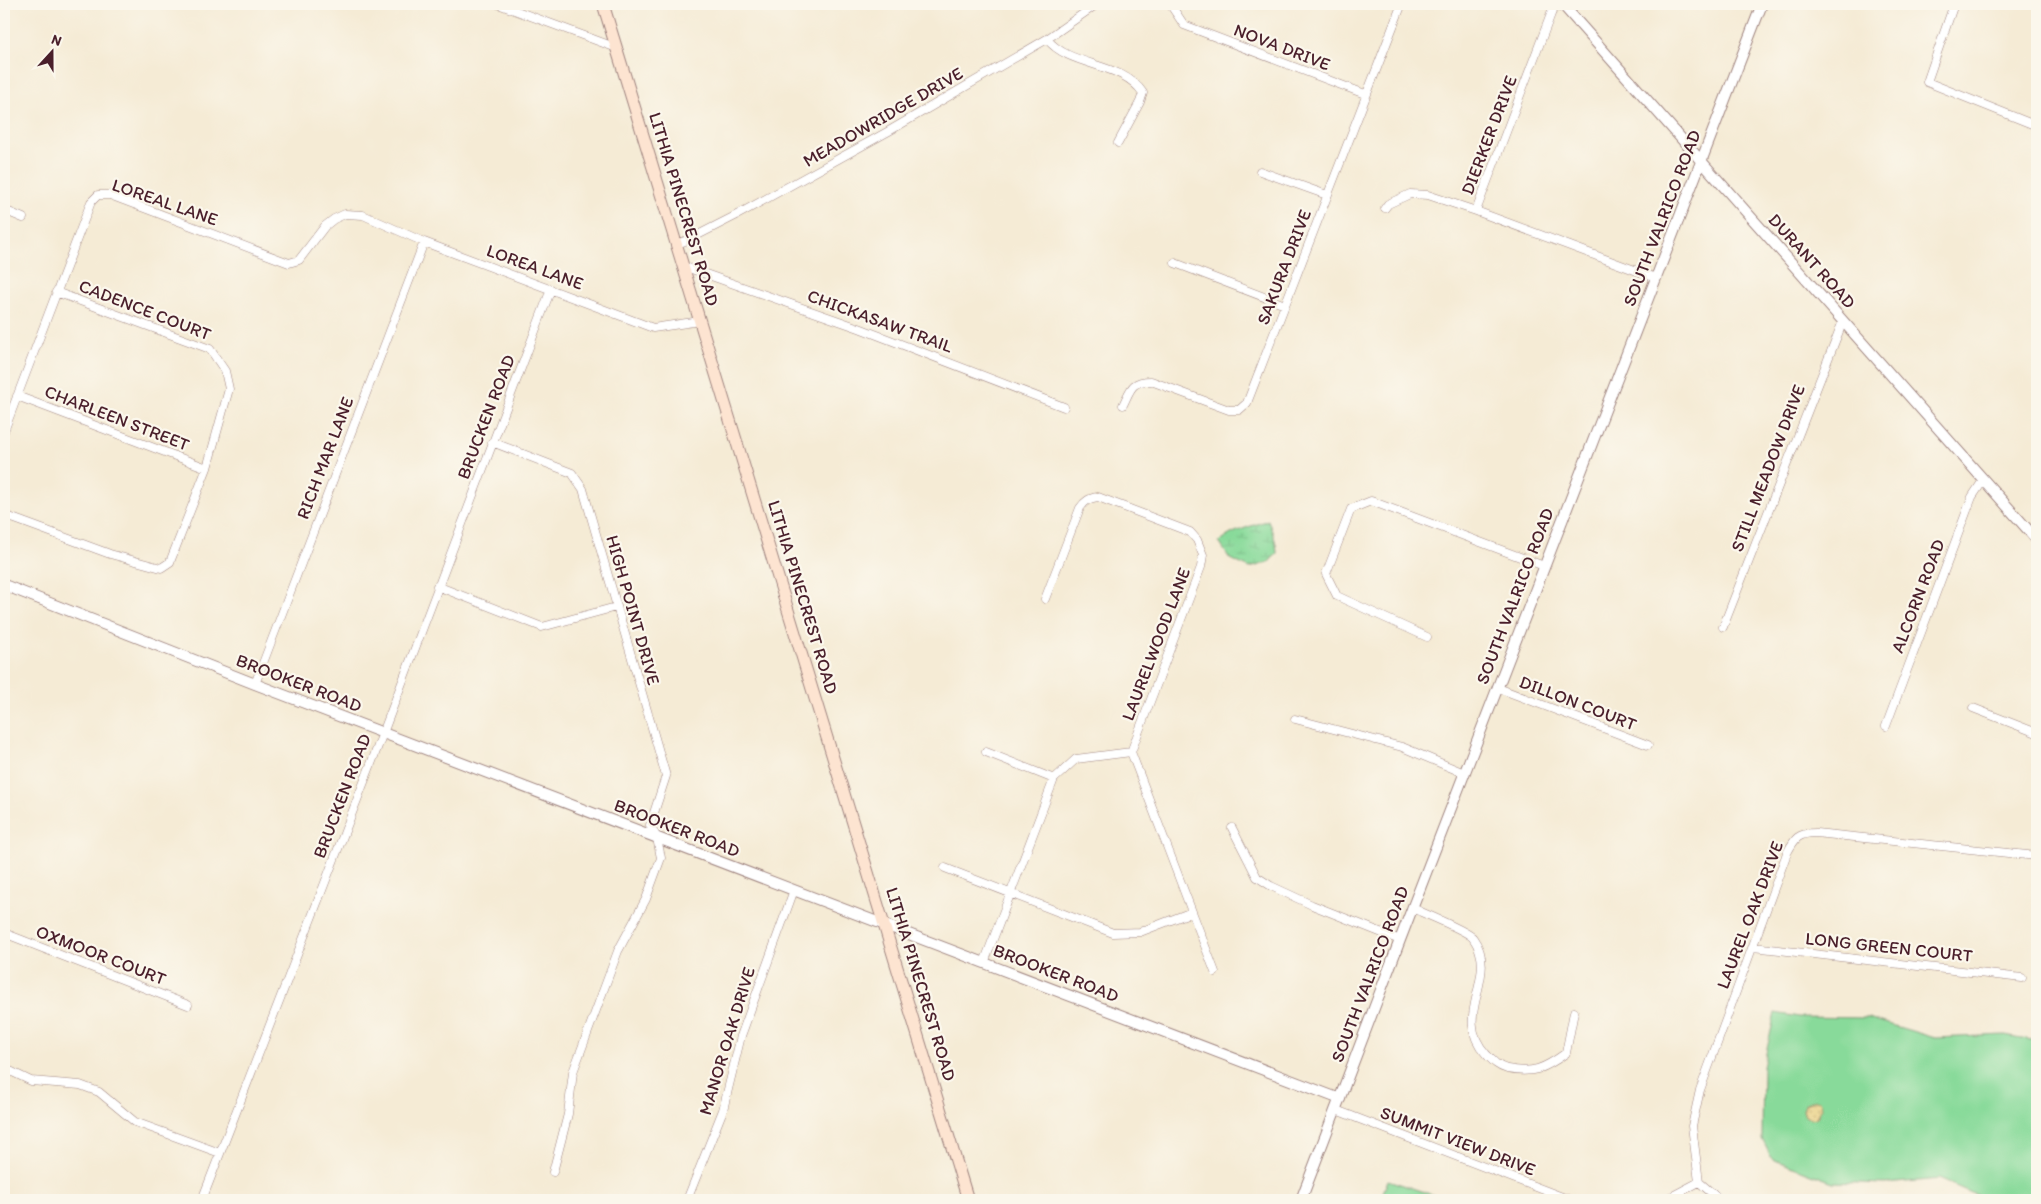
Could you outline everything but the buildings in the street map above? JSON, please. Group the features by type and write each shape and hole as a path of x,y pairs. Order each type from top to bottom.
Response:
{"main road":[{"name":"LITHIA PINECREST ROAD","path":"603,4 968,1200"}],"street":[{"path":"498,4 617,48"},
{"name":"MEADOWRIDGE DRIVE","path":"677,244 690,239 801,180 1046,39 1097,4"},
{"name":"NOVA DRIVE","path":"1170,4 1184,25 1365,94"},
{"name":"DIERKER DRIVE","path":"1556,4 1476,211 1656,278"},
{"name":"DURANT ROAD","path":"1562,4 2037,540"},
{"name":"SOUTH VALRICO ROAD","path":"1302,1200 1412,908 1762,4"},
{"path":"1954,4 1926,82 2037,126"},
{"name":"SAKURA DRIVE","path":"1123,405 1132,386 1140,381 1152,381 1229,410 1239,410 1247,403 1365,94 1401,6"},
{"path":"1046,39 1056,49 1137,84 1143,93 1118,143"},
{"path":"1260,171 1327,195"},
{"path":"1385,208 1388,204 1410,194 1428,195 1476,211"},
{"name":"LOREAL LANE","path":"4,431 91,202 98,195 110,195 289,263 299,260 325,226 334,219 345,214 363,215"},
{"path":"4,210 23,218"},
{"name":"LOREA LANE","path":"363,215 424,242 653,328 700,321"},
{"name":"RICH MAR LANE","path":"255,684 424,242"},
{"path":"1175,263 1285,305"},
{"name":"CHICKASAW TRAIL","path":"684,266 859,328 1064,407"},
{"name":"BRUCKEN ROAD","path":"202,1200 383,733 550,289"},
{"name":"CADENCE COURT","path":"4,515 110,554 161,568 170,562 207,468 229,389 226,371 210,349 56,292"},
{"name":"STILL MEADOW DRIVE","path":"1723,627 1843,321"},
{"name":"CHARLEEN STREET","path":"17,396 207,468"},
{"name":"HIGH POINT DRIVE","path":"492,442 572,473 583,489 666,776 650,825 657,838 661,858 646,899 618,951 573,1072 568,1114 552,1172"},
{"name":"ALCORN ROAD","path":"1886,726 1972,497 1984,479"},
{"name":"LAURELWOOD LANE","path":"1045,599 1080,508 1092,497 1098,497 1190,532 1197,540 1203,555 1201,568 1131,752"},
{"path":"1427,637 1337,596 1326,574 1351,509 1371,501 1544,566"},
{"name":"BROOKER ROAD","path":"4,585 255,684 1340,1099"},
{"path":"437,586 542,628 616,607"},
{"name":"DILLON COURT","path":"1498,688 1648,745"},
{"path":"1973,708 2037,733"},
{"path":"1295,719 1402,747 1464,773"},
{"path":"986,752 1054,779"},
{"path":"984,963 1054,779 1076,759 1131,752 1215,972"},
{"path":"1232,828 1257,877 1270,886 1400,940"},
{"name":"LAUREL OAK DRIVE","path":"1699,1182 1692,1126 1700,1090 1787,853 1801,834 1816,833 2037,856"},
{"path":"945,868 1113,933 1140,932 1192,912"},
{"name":"MANOR OAK DRIVE","path":"687,1200 723,1110 741,1036 794,890"},
{"path":"1412,908 1472,937 1481,953 1482,977 1471,1017 1477,1044 1498,1067 1524,1072 1546,1068 1553,1063 1566,1053 1574,1012"},
{"name":"OXMOOR COURT","path":"4,933 188,1005"},
{"name":"LONG GREEN COURT","path":"1753,947 2022,978"},
{"path":"4,1068 31,1081 80,1085 99,1092 135,1122 220,1153"},
{"name":"SUMMIT VIEW DRIVE","path":"1336,1110 1570,1200"},
{"path":"1664,1200 1699,1182 1720,1200"}],"green space":[{"path":"1268,520 1276,543 1277,553 1269,562 1250,568 1230,559 1219,542 1236,532"},
{"path":"1775,1013 1799,1017 1868,1018 1935,1038 2005,1035 2037,1041 2037,1200 1988,1200 1939,1179 1885,1184 1833,1182 1772,1159 1762,1139 1763,1067"},
{"path":"1388,1180 1448,1200 1380,1200"}],"sand":[{"path":"1815,1100 1820,1101 1822,1108 1817,1117 1811,1119 1805,1116 1803,1110 1805,1104"}]}
